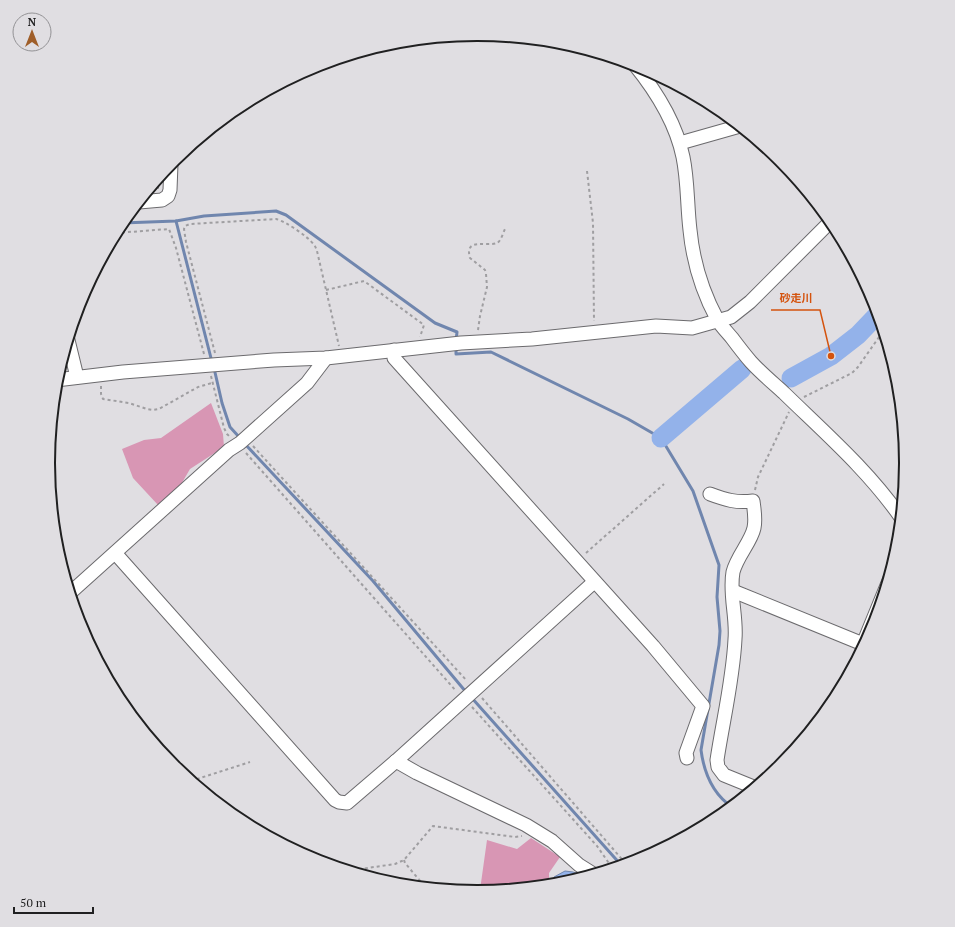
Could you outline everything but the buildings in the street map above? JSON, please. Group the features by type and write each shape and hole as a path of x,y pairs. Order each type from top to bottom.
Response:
{"street":[{"path":"641,74 657,96 673,125 680,143 687,181 693,253 698,275 706,297 718,321 751,362 844,450 888,499 897,512"},
{"path":"680,143 734,128"},
{"path":"146,201 162,200 168,196 170,190 171,174"},
{"path":"63,379 100,374 274,360 326,358 460,343 532,339 656,326 692,328 731,317 750,302 827,225"},
{"path":"70,350 77,377"},
{"path":"394,350 394,358 707,706 686,753 687,758"},
{"path":"74,590 116,554 229,450 242,441 307,383 326,358"},
{"path":"710,494 728,501 740,503 753,501 755,520 754,528 733,572 735,637 732,670 717,760 718,767 724,775 750,786"},
{"path":"116,554 335,800 347,803 396,761 594,582"},
{"path":"733,591 860,642"},
{"path":"396,761 417,773 516,820 552,841 579,865 590,871"}],"path":[{"path":"587,171 593,223 594,332"},
{"path":"339,356 337,337 314,244 305,236 281,220 276,219 190,224 185,226 186,242 215,352 212,365 212,383 227,434 242,441 623,860"},
{"path":"124,233 169,230 176,248 204,354 212,365"},
{"path":"477,342 480,316 486,287 486,274 485,270 470,258 470,250 472,246 476,244 496,243 506,230"},
{"path":"326,290 364,281 424,325 420,336"},
{"path":"100,374 100,394 103,399 154,410 198,387 212,383"},
{"path":"242,441 458,693 470,693"},
{"path":"576,562 664,484"},
{"path":"470,693 597,846 610,865"},
{"path":"197,779 250,762"},
{"path":"359,869 394,864 404,860 433,826 515,837 522,836 531,830"},
{"path":"404,860 421,882"}],"shaded area":[{"path":"211,403 223,434 224,447 190,469 176,493 158,505 133,478 122,449 144,440 161,438"},
{"path":"531,838 560,857 549,873 549,880 505,885 481,886 487,840 517,849"}],"water":[{"path":"565,871 578,874 554,879 554,877"}],"waterway":[{"path":"130,223 176,221 204,216 276,211 286,215 435,323 457,332 456,341"},
{"path":"176,221 212,362"},
{"path":"791,378 831,356 858,335 874,318"},
{"path":"456,346 456,354 491,352 628,419 661,438 693,491 719,565 717,597 720,631 719,645 701,750 702,759 710,782 728,804"},
{"path":"214,368 222,403 230,427 240,438"},
{"path":"661,438 742,369"},
{"path":"245,444 373,581 466,692"},
{"path":"471,697 618,862"}],"place":[{"name":"砂走川","path":"831,356"}]}
